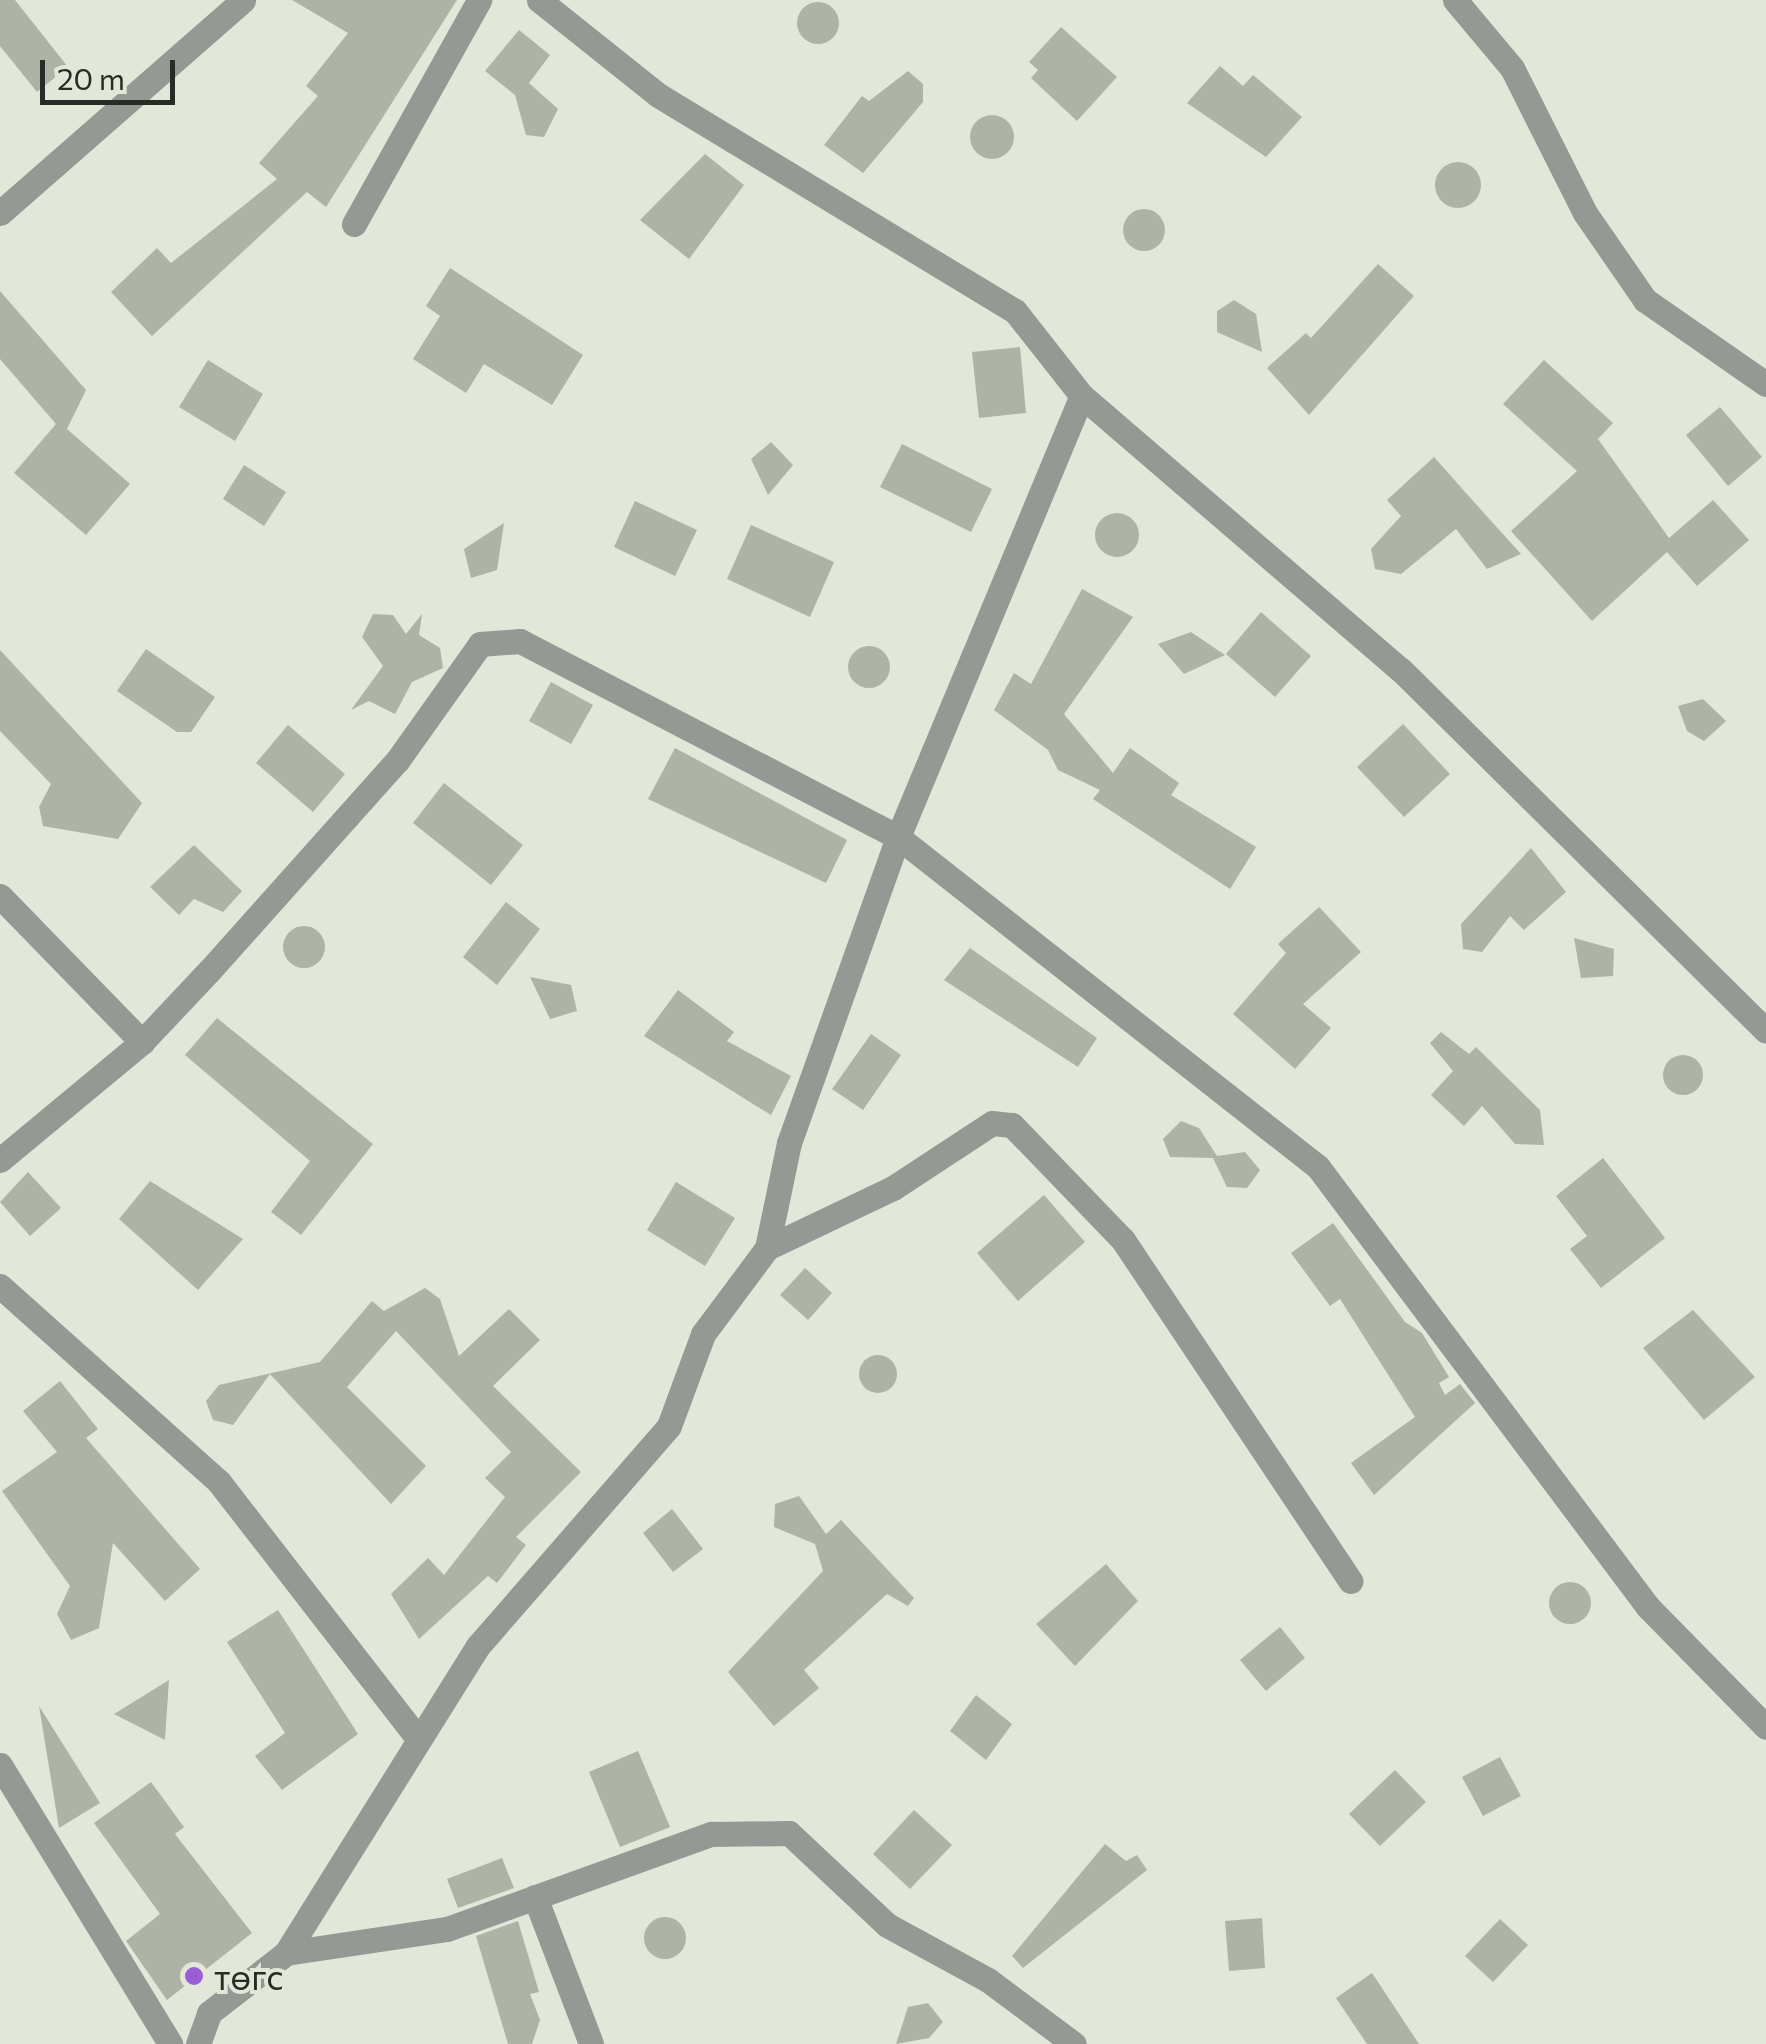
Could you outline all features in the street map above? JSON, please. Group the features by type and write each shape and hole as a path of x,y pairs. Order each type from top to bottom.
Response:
{"street":[{"path":"0,213 243,0"},
{"path":"354,224 479,0"},
{"path":"539,0 658,95 1015,311 1082,396 1401,670 1766,1031"},
{"path":"1455,0 1512,68 1585,214 1644,300 1766,384"},
{"path":"198,2044 209,2014 286,1953 361,1844 415,1735 478,1646 669,1426 704,1334 767,1248 788,1142 898,837 1082,396"},
{"path":"0,1160 142,1042 398,761 480,644 520,641 898,837 1318,1167 1648,1606 1766,1727"},
{"path":"0,896 142,1042"},
{"path":"767,1248 893,1188 992,1123 1012,1124 1123,1240 1350,1581"},
{"path":"0,1286 218,1482 415,1735"},
{"path":"0,1764 170,2044"},
{"path":"286,1953 446,1930 711,1834 789,1833 887,1924 988,1980 1074,2044"},
{"path":"535,1898 591,2044"}],"building":[{"path":"0,0 15,0 68,67 37,92 0,46"},
{"path":"292,0 457,0 326,207 307,192 152,336 111,292 157,248 171,263 277,179 259,163 318,96 306,86 348,33"},
{"path":"818,2 833,8 839,23 833,38 818,44 803,38 797,23 803,8"},
{"path":"1061,27 1117,77 1077,121 1031,78 1038,70 1029,62"},
{"path":"519,30 550,55 529,83 558,109 544,137 526,135 515,95 485,71"},
{"path":"1220,66 1243,86 1253,75 1302,117 1266,157 1187,103"},
{"path":"908,71 923,84 923,102 863,173 824,145 862,96 869,101"},
{"path":"992,115 1007,122 1014,137 1007,152 992,159 977,152 970,137 977,122"},
{"path":"705,154 744,185 689,259 640,220"},
{"path":"1458,162 1474,169 1481,185 1474,201 1458,208 1442,201 1435,185 1442,169"},
{"path":"1144,209 1159,215 1165,230 1159,245 1144,251 1129,245 1123,230 1129,215"},
{"path":"1378,264 1414,296 1309,415 1267,368 1306,333 1311,338"},
{"path":"450,268 583,355 552,405 484,364 466,393 413,359 440,316 426,306"},
{"path":"0,291 86,390 67,429 130,484 86,535 14,473 56,424 0,359"},
{"path":"1234,300 1256,314 1262,352 1217,332 1217,311"},
{"path":"1020,347 1026,413 979,418 972,352"},
{"path":"208,360 263,394 235,441 179,407"},
{"path":"1544,360 1613,423 1598,439 1669,538 1713,500 1749,540 1697,586 1667,552 1592,621 1511,531 1577,471 1503,404"},
{"path":"1720,407 1762,457 1728,486 1686,435"},
{"path":"771,442 793,465 768,495 751,459"},
{"path":"902,444 992,489 971,532 880,487"},
{"path":"1434,457 1521,554 1487,569 1456,529 1401,574 1375,569 1371,549 1401,516 1387,500"},
{"path":"244,465 286,492 264,526 223,499"},
{"path":"635,501 697,530 675,576 614,547"},
{"path":"1117,513 1133,519 1139,535 1133,551 1117,557 1101,551 1095,535 1101,519"},
{"path":"504,523 497,570 471,578 464,549"},
{"path":"751,525 834,562 810,617 727,579"},
{"path":"1082,589 1133,617 1064,714 1113,773 1130,748 1179,783 1171,795 1256,847 1230,889 1093,799 1100,790 1058,770 1048,750 994,710 1014,673 1031,684"},
{"path":"1261,612 1311,656 1275,697 1226,654"},
{"path":"373,614 393,615 406,634 422,614 419,635 440,648 443,668 412,682 395,714 369,701 351,710 383,666 362,637"},
{"path":"1191,632 1225,655 1184,674 1158,644"},
{"path":"869,646 884,652 890,667 884,682 869,688 854,682 848,667 854,652"},
{"path":"146,649 215,697 191,732 177,732 117,691"},
{"path":"0,650 142,803 118,839 43,826 39,807 51,784 0,731"},
{"path":"551,682 593,705 571,744 529,721"},
{"path":"1703,699 1726,721 1704,741 1687,731 1678,706"},
{"path":"1403,724 1450,774 1404,817 1357,767"},
{"path":"288,725 345,774 313,812 256,763"},
{"path":"675,748 847,840 826,883 648,799"},
{"path":"444,783 523,845 491,885 413,823"},
{"path":"194,845 242,891 223,912 194,899 179,915 150,887"},
{"path":"1531,848 1566,892 1524,930 1510,916 1482,952 1463,949 1461,924"},
{"path":"506,902 540,929 497,985 463,957"},
{"path":"1319,907 1361,952 1303,1004 1331,1028 1295,1069 1233,1014 1286,953 1278,944"},
{"path":"304,926 319,932 325,947 319,962 304,968 289,962 283,947 289,932"},
{"path":"1574,938 1614,949 1613,976 1581,978"},
{"path":"970,948 1097,1038 1078,1067 944,980"},
{"path":"530,977 571,985 577,1011 550,1019"},
{"path":"678,990 734,1032 727,1041 791,1076 771,1115 644,1036"},
{"path":"217,1018 373,1144 301,1235 271,1212 310,1161 185,1055"},
{"path":"1441,1032 1469,1054 1476,1047 1540,1110 1544,1145 1515,1144 1482,1106 1464,1126 1431,1095 1453,1071 1430,1043"},
{"path":"871,1034 901,1055 863,1110 832,1089"},
{"path":"1683,1055 1697,1061 1703,1075 1697,1089 1683,1095 1669,1089 1663,1075 1669,1061"},
{"path":"1181,1121 1199,1128 1217,1156 1245,1152 1260,1170 1247,1188 1227,1187 1213,1158 1170,1157 1163,1139"},
{"path":"1603,1158 1665,1238 1601,1288 1570,1249 1587,1236 1556,1196"},
{"path":"28,1172 61,1208 30,1236 0,1202"},
{"path":"150,1181 243,1239 198,1290 119,1219"},
{"path":"676,1182 735,1218 705,1266 647,1230"},
{"path":"1044,1195 1085,1242 1018,1301 977,1253"},
{"path":"1333,1223 1405,1322 1422,1333 1449,1377 1439,1383 1445,1395 1460,1384 1475,1403 1374,1495 1351,1463 1415,1417 1340,1299 1330,1306 1291,1253"},
{"path":"805,1268 832,1293 808,1320 780,1295"},
{"path":"425,1288 440,1299 459,1356 509,1309 540,1340 493,1386 581,1472 516,1537 526,1545 497,1583 488,1576 419,1639 391,1594 428,1558 444,1575 505,1497 485,1478 511,1452 396,1331 347,1387 426,1466 391,1504 270,1374 233,1425 213,1420 206,1401 219,1385 320,1362 372,1301 384,1311"},
{"path":"1693,1310 1755,1377 1704,1420 1643,1348"},
{"path":"878,1355 892,1360 897,1374 892,1388 878,1393 864,1388 859,1374 864,1360"},
{"path":"60,1381 98,1429 86,1438 200,1569 165,1601 113,1543 99,1628 71,1640 57,1614 70,1586 2,1491 57,1452 23,1411"},
{"path":"799,1496 826,1534 841,1520 914,1598 908,1606 887,1594 804,1670 819,1688 774,1726 728,1672 823,1571 815,1544 774,1527 775,1504"},
{"path":"672,1509 703,1549 673,1572 643,1533"},
{"path":"1106,1564 1138,1601 1075,1666 1036,1624"},
{"path":"1570,1582 1585,1588 1591,1603 1585,1618 1570,1624 1555,1618 1549,1603 1555,1588"},
{"path":"278,1610 358,1734 282,1790 255,1756 285,1733 227,1642"},
{"path":"1280,1627 1305,1658 1266,1691 1240,1660"},
{"path":"169,1680 165,1740 114,1714"},
{"path":"976,1695 1012,1724 986,1760 950,1731"},
{"path":"39,1706 100,1803 59,1828"},
{"path":"638,1751 670,1827 620,1847 589,1772"},
{"path":"1500,1757 1521,1796 1483,1816 1462,1777"},
{"path":"1395,1770 1426,1802 1380,1846 1349,1814"},
{"path":"151,1782 184,1827 175,1834 252,1933 167,2000 126,1941 160,1914 94,1823"},
{"path":"914,1810 952,1845 910,1889 873,1854"},
{"path":"1105,1844 1126,1861 1137,1855 1147,1870 1023,1968 1012,1956"},
{"path":"502,1858 514,1888 458,1908 447,1879"},
{"path":"665,1917 680,1923 686,1938 680,1953 665,1959 650,1953 644,1938 650,1923"},
{"path":"1262,1918 1265,1968 1229,1971 1225,1921"},
{"path":"1500,1919 1528,1945 1493,1982 1465,1956"},
{"path":"518,1921 539,1992 530,1994 540,2020 532,2044 508,2044 476,1936"},
{"path":"1372,1973 1419,2044 1367,2044 1336,1998"},
{"path":"928,2003 943,2022 929,2038 896,2044 908,2007"}],"place":[{"name":"төгс","path":"194,1976"}]}
